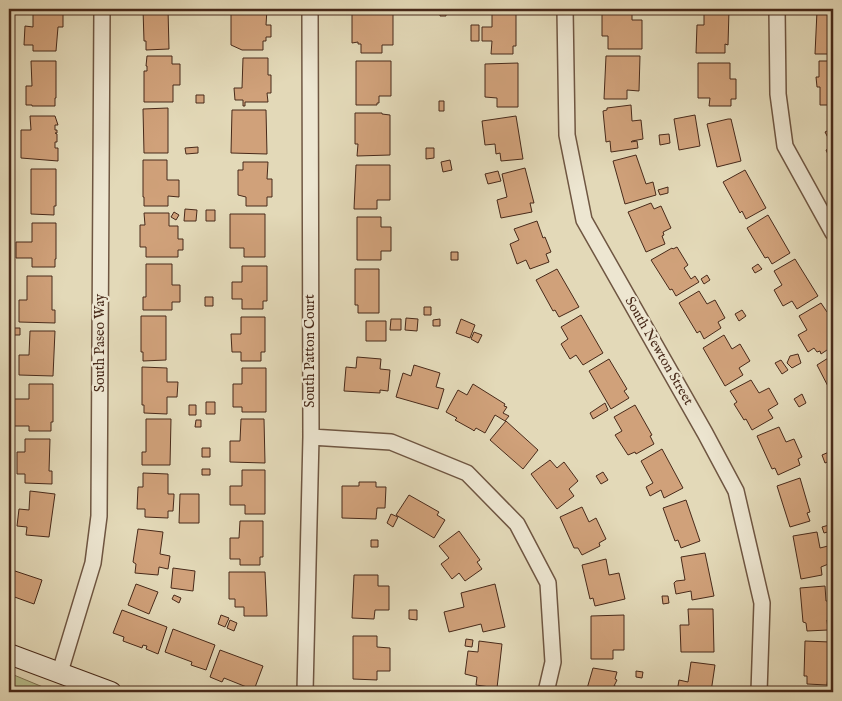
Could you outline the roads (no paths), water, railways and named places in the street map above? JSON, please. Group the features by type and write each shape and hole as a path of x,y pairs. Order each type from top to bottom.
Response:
{"main road":[{"path":"9,654 111,692"}],"street":[{"name":"South Paseo Way","path":"60,672 93,563 99,516 102,9"},
{"name":"South Patton Court","path":"305,692 310,437 310,9"},
{"name":"South Newton Street","path":"565,9 567,135 584,220 736,491 762,603 759,692"},
{"path":"777,9 778,94 785,146 833,233"},
{"path":"310,437 391,442 467,472 517,524 548,583 553,662 546,692"}]}
